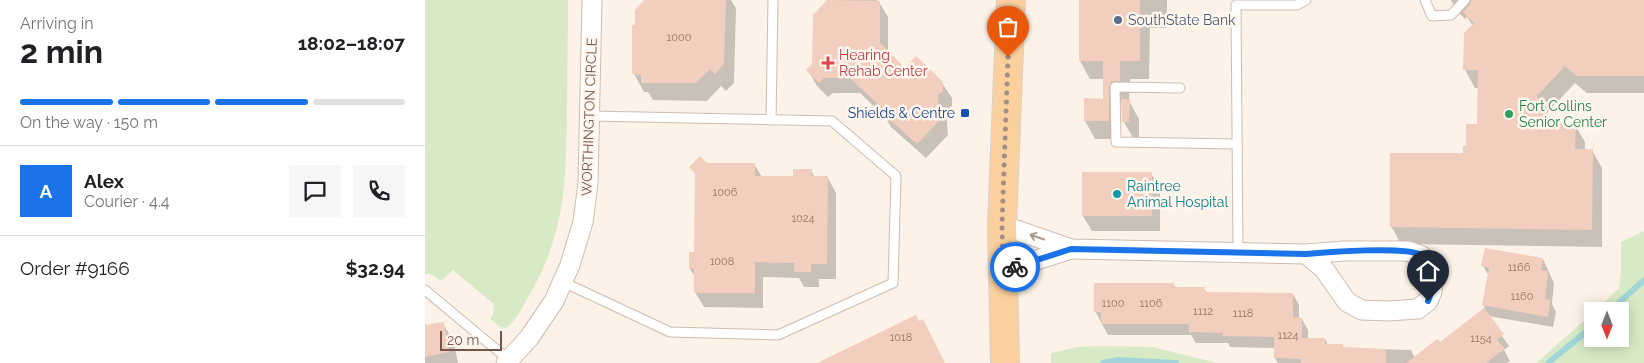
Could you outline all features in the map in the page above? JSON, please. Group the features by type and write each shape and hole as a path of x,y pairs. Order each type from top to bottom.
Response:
{"main road":[{"path":"1005,363 1002,225 1011,0"}],"street":[{"name":"WORTHINGTON CIRCLE","path":"509,362 529,338 554,300 570,265 583,222 589,183 592,0"},
{"path":"1002,225 1071,249 1306,254 1344,251 1408,252 1423,256 1431,267 1432,292 1428,301 1418,308 1389,311 1362,310 1347,302 1324,268 1306,254"},
{"path":"1003,271 1071,249"}],"lane":[{"path":"771,120 773,0"},
{"path":"1238,253 1236,5 1297,5 1305,0"},
{"path":"1425,0 1432,16 1451,15 1465,0"},
{"path":"1179,88 1115,88 1116,142 1237,144"},
{"path":"563,282 670,332 778,335 893,284 896,176 833,121 590,116"},
{"path":"425,290 509,362"}],"green space":[{"path":"425,0 568,0 566,159 562,205 551,249 542,271 520,312 507,328 500,327 490,319 493,314 494,304 453,270 442,281 430,274 425,274"},
{"path":"1644,231 1644,363 1536,363 1584,321 1584,348 1629,348 1629,302 1605,302 1619,288 1621,242"},
{"path":"1077,347 1153,347 1217,363 1051,363 1051,353"}],"building":[{"path":"644,0 726,0 724,64 715,74 710,69 696,83 641,83 641,75 632,74 632,25 635,24 635,10"},
{"path":"827,0 880,1 880,43 905,68 916,56 943,82 943,91 938,95 940,120 917,144 881,112 883,109 850,78 824,78 819,83 806,70 812,64 813,15"},
{"path":"1079,0 1140,0 1140,61 1120,61 1120,81 1112,81 1109,87 1109,121 1084,121 1084,98 1103,99 1103,61 1079,61"},
{"name":"Fort Collins Senior Center","path":"1471,0 1644,0 1644,76 1576,76 1565,66 1537,96 1542,105 1542,123 1576,124 1575,149 1593,149 1592,230 1390,227 1390,153 1463,153 1463,146 1466,146 1466,124 1477,124 1478,70 1463,70 1464,33 1474,23 1463,12"},
{"path":"1121,99 1130,99 1129,122 1122,122"},
{"path":"700,156 707,163 755,163 755,176 793,176 793,169 812,169 812,176 828,176 827,264 811,264 811,272 794,272 794,263 755,262 755,293 694,293 694,269 689,269 689,252 694,252 695,173 689,167"},
{"name":"Raintree Animal Hospital","path":"1082,172 1152,172 1152,216 1082,216"},
{"path":"1485,248 1543,258 1541,270 1548,271 1545,299 1550,300 1548,317 1482,305 1489,268 1481,266"},
{"path":"1094,283 1174,283 1174,287 1205,287 1205,292 1293,293 1293,317 1302,318 1302,338 1325,338 1325,344 1343,344 1343,347 1386,349 1386,363 1301,363 1301,359 1274,358 1274,337 1222,336 1223,333 1189,332 1189,324 1101,324 1101,312 1094,312"},
{"path":"1484,308 1504,334 1497,340 1505,349 1486,363 1406,363 1437,339 1440,342"},
{"path":"916,315 919,321 923,319 945,363 817,363"},
{"path":"444,322 449,352 425,357 425,325"}],"waterway":[{"path":"1620,302 1644,280"},
{"path":"1548,363 1584,333"},
{"path":"1103,363 1118,360 1176,363"}],"way so far":[{"path":"1008,57 1002,225 1003,271 1015,267"}],"place":[{"name":"SouthState Bank","path":"1118,20"},
{"name":"Hearing Rehab Center","path":"828,63"},
{"name":"Shields & Centre","path":"965,113"},
{"name":"Fort Collins Senior Center","path":"1509,114"},
{"name":"Raintree Animal Hospital","path":"1117,194"}],"route":[{"path":"1015,267 1071,249 1306,254 1344,251 1408,252 1423,256 1431,267 1432,292 1428,301"}]}
